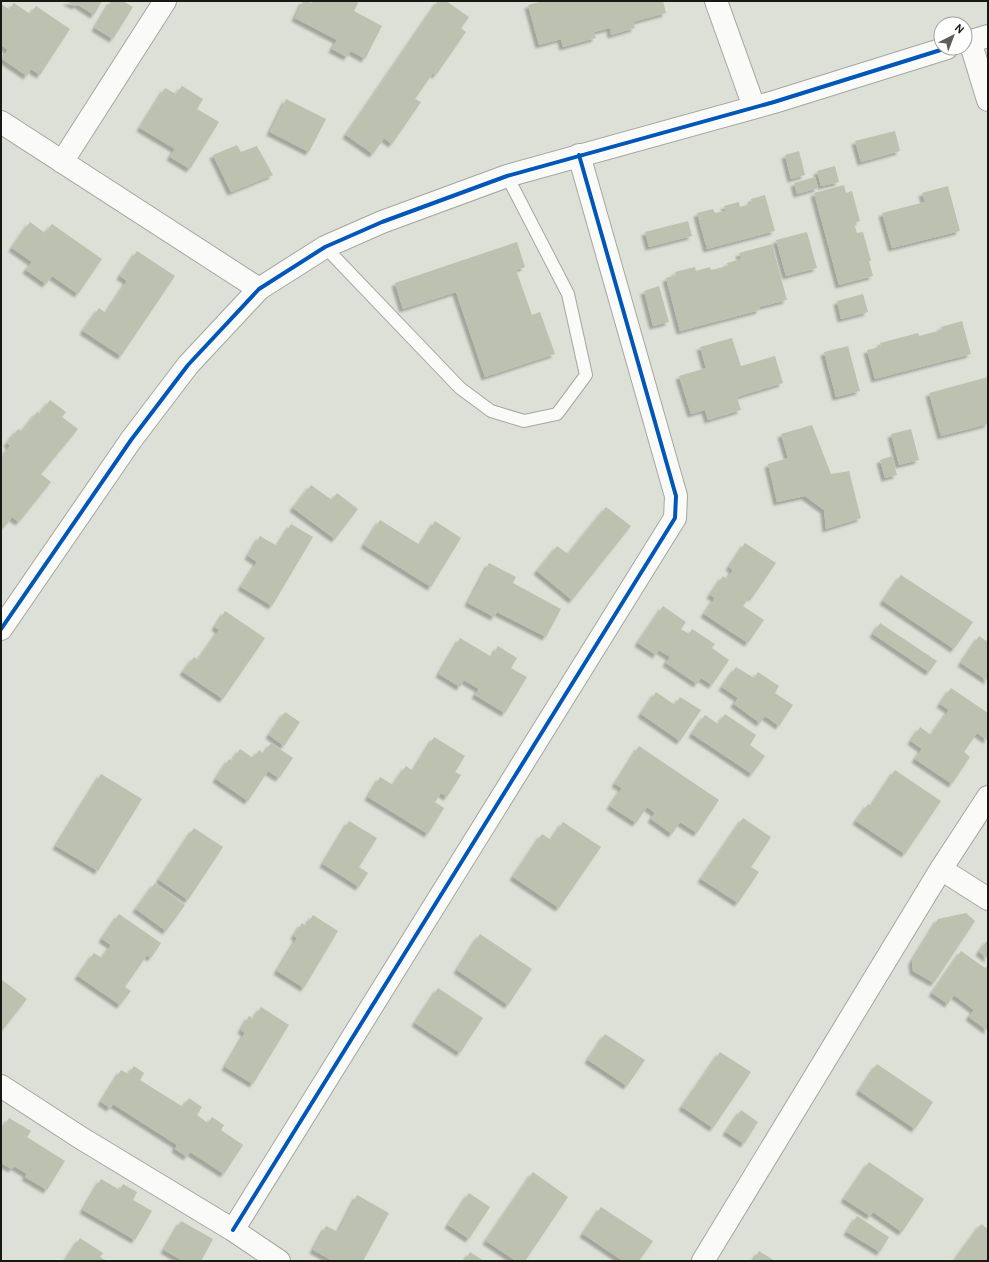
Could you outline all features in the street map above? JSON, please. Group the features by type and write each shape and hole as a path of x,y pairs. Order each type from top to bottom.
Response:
{"street":[{"path":"62,162 165,1"},
{"path":"716,1 754,107"},
{"path":"974,40 988,100"},
{"path":"1,629 131,440 188,365 259,289 325,247 382,222 507,176 754,107 933,52"},
{"path":"1,122 259,289"},
{"path":"233,1230 675,518 676,496 579,155"},
{"path":"703,1261 941,869 988,797"},
{"path":"941,869 988,899"},
{"path":"1,1086 81,1138 233,1230 279,1261"}],"lane":[{"path":"325,247 460,388 491,411 524,421 557,414 586,376 568,294 507,176"}],"building":[{"path":"66,1 102,1 94,15 77,4 75,6"},
{"path":"111,1 123,1 133,7 113,39 95,28"},
{"path":"303,1 308,1 311,3 313,1 359,1 354,11 382,26 365,59 351,51 347,57 332,49 337,40 295,18"},
{"path":"438,1 446,1 469,17 461,28 466,32 436,75 433,73 415,99 421,102 392,144 384,138 373,154 346,135"},
{"path":"543,1 663,1 666,13 633,22 635,28 611,35 610,28 594,32 596,38 563,47 561,39 539,45 528,5"},
{"path":"14,3 30,14 36,6 70,29 40,75 31,69 27,76 2,59 8,50 1,45 1,4 9,9"},
{"path":"182,86 203,99 197,109 219,122 190,169 170,157 175,149 140,128 165,88 176,94"},
{"path":"286,99 326,119 309,152 270,132"},
{"path":"895,131 900,151 861,162 855,141"},
{"path":"237,145 241,152 257,146 273,175 231,192 213,155"},
{"path":"799,151 805,175 791,179 785,155"},
{"path":"835,166 839,182 821,186 817,171"},
{"path":"815,177 818,188 797,194 794,183"},
{"path":"844,185 846,193 852,191 860,221 854,223 857,233 863,232 871,261 869,261 873,276 839,285 814,193"},
{"path":"948,186 960,231 892,248 882,213 925,202 922,193"},
{"path":"765,195 775,231 707,249 697,213 713,209 715,213 726,211 724,206 739,202 740,207 752,203 751,199"},
{"path":"688,221 692,236 649,247 645,232"},
{"path":"30,222 45,233 52,224 102,259 78,294 52,276 46,284 26,270 32,262 12,248"},
{"path":"807,232 817,268 786,276 776,240"},
{"path":"517,242 525,267 516,270 532,315 540,312 555,354 485,377 456,292 403,309 395,283"},
{"path":"772,244 787,300 759,307 760,310 680,331 666,278 676,275 675,272 695,267 696,271 710,267 711,270 728,266 727,263 741,259 739,253"},
{"path":"137,251 175,276 121,356 83,331 99,308 106,313 127,281 120,276"},
{"path":"659,286 669,322 653,326 644,291"},
{"path":"863,294 868,312 841,319 837,301"},
{"path":"962,321 971,354 875,379 867,350 881,347 880,343 918,333 919,336 942,330 941,327"},
{"path":"732,338 741,366 775,356 783,383 737,397 741,410 708,420 705,410 691,414 679,376 706,368 700,347"},
{"path":"848,346 860,391 836,397 824,352"},
{"path":"988,377 988,424 941,436 929,393"},
{"path":"50,400 66,412 62,417 78,429 41,474 51,482 19,522 12,517 1,531 1,458 10,446 7,443 18,429 22,431 37,412 40,413"},
{"path":"812,425 831,474 849,471 861,518 826,529 824,510 805,496 777,502 768,464 788,458 781,434"},
{"path":"911,429 919,460 899,465 891,434"},
{"path":"892,456 897,475 885,478 880,460"},
{"path":"311,485 332,500 337,493 358,509 335,539 293,508"},
{"path":"606,507 631,526 572,600 537,571 557,546 568,554"},
{"path":"380,520 420,545 435,521 461,538 431,587 364,545"},
{"path":"291,524 313,537 272,606 241,587 257,562 248,556 260,536 277,546"},
{"path":"745,543 776,563 752,598 750,596 743,606 764,620 748,643 704,614 715,598 710,595 723,576 727,579 733,570 729,567"},
{"path":"489,563 516,577 513,583 561,609 546,637 497,612 494,617 468,603"},
{"path":"901,575 973,622 954,649 883,601"},
{"path":"663,606 686,622 681,629 689,634 692,629 715,644 712,648 729,660 712,685 701,678 697,684 666,663 670,657 659,650 656,655 638,643"},
{"path":"225,611 265,638 223,699 183,672 194,657 198,660 219,630 215,627"},
{"path":"880,623 937,661 929,672 873,634"},
{"path":"979,636 988,642 988,681 961,663"},
{"path":"460,638 492,657 498,646 517,658 511,668 527,677 505,713 475,695 479,689 464,680 460,687 439,674"},
{"path":"736,667 754,678 758,672 779,686 775,693 793,705 779,726 765,716 760,723 734,704 738,698 722,687"},
{"path":"951,688 988,713 987,740 977,733 964,752 970,757 952,784 915,759 922,749 911,741 920,727 931,735 949,710 940,704"},
{"path":"656,692 675,705 680,697 701,710 680,741 641,714"},
{"path":"285,712 300,722 284,746 269,735"},
{"path":"725,714 756,735 750,745 765,756 752,774 692,734 705,715 718,724"},
{"path":"434,737 465,756 455,772 461,775 447,797 441,793 435,802 444,808 428,834 368,797 380,777 393,785 406,766 413,771"},
{"path":"271,743 293,758 279,778 268,771 248,801 216,779 229,759 232,761 240,749 253,758 259,750 264,754"},
{"path":"639,746 719,800 697,833 680,822 672,834 651,819 655,813 647,807 636,823 610,806 622,788 615,784"},
{"path":"895,770 941,801 905,854 856,821 868,804 871,806"},
{"path":"101,774 142,799 98,871 56,846"},
{"path":"743,818 771,837 751,867 759,872 738,903 701,879"},
{"path":"349,821 377,838 359,867 368,873 359,887 323,864"},
{"path":"563,822 601,847 559,908 513,877 542,834 551,840"},
{"path":"194,828 223,847 188,900 159,880"},
{"path":"155,883 185,905 166,931 136,909"},
{"path":"966,913 975,921 934,983 913,971 912,961 938,919"},
{"path":"119,914 161,943 151,958 147,955 125,987 131,991 120,1005 78,976 94,953 102,958 111,945 102,939"},
{"path":"313,915 338,931 304,988 277,971 297,938 294,936 302,923 306,926"},
{"path":"480,934 532,969 508,1005 457,970"},
{"path":"988,939 988,959 979,952"},
{"path":"961,951 985,968 988,965 988,1031 969,1017 974,1010 954,995 948,1004 932,993"},
{"path":"1,979 27,999 1,1032"},
{"path":"438,988 483,1018 460,1053 415,1023"},
{"path":"261,1007 289,1025 253,1084 225,1067 245,1033 241,1030 249,1016 253,1019"},
{"path":"605,1034 645,1060 627,1086 588,1060"},
{"path":"720,1052 751,1072 713,1128 682,1107"},
{"path":"877,1064 933,1102 915,1129 859,1091"},
{"path":"134,1066 144,1073 140,1080 183,1107 189,1098 202,1107 197,1115 208,1123 212,1117 224,1125 221,1130 243,1145 224,1174 190,1152 187,1157 175,1149 177,1145 113,1104 110,1108 101,1102 121,1070 128,1074"},
{"path":"741,1110 758,1122 744,1144 726,1132"},
{"path":"9,1118 31,1131 27,1137 65,1161 47,1190 25,1177 27,1174 14,1166 12,1169 1,1163 1,1131"},
{"path":"869,1162 924,1199 902,1232 873,1212 870,1216 844,1199"},
{"path":"533,1172 568,1197 525,1261 516,1261 486,1241"},
{"path":"101,1179 120,1190 123,1184 137,1192 133,1200 152,1211 135,1240 83,1210"},
{"path":"469,1193 490,1207 469,1239 448,1225"},
{"path":"357,1195 389,1213 363,1261 333,1261 313,1250 326,1226 338,1232"},
{"path":"601,1207 653,1241 639,1261 623,1261 583,1234"},
{"path":"857,1216 889,1237 880,1252 847,1232"},
{"path":"181,1221 213,1239 201,1261 183,1261 164,1250"},
{"path":"981,1224 988,1229 988,1261 954,1261"},
{"path":"80,1238 103,1253 100,1257 107,1261 65,1261"},
{"path":"759,1251 775,1261 753,1261"},
{"path":"470,1252 484,1261 465,1261"}],"cycle path":[{"path":"1,629 131,440 188,365 259,289 325,247 382,222 507,176 774,102 933,52"},
{"path":"233,1230 675,518 676,496 579,155"}]}
